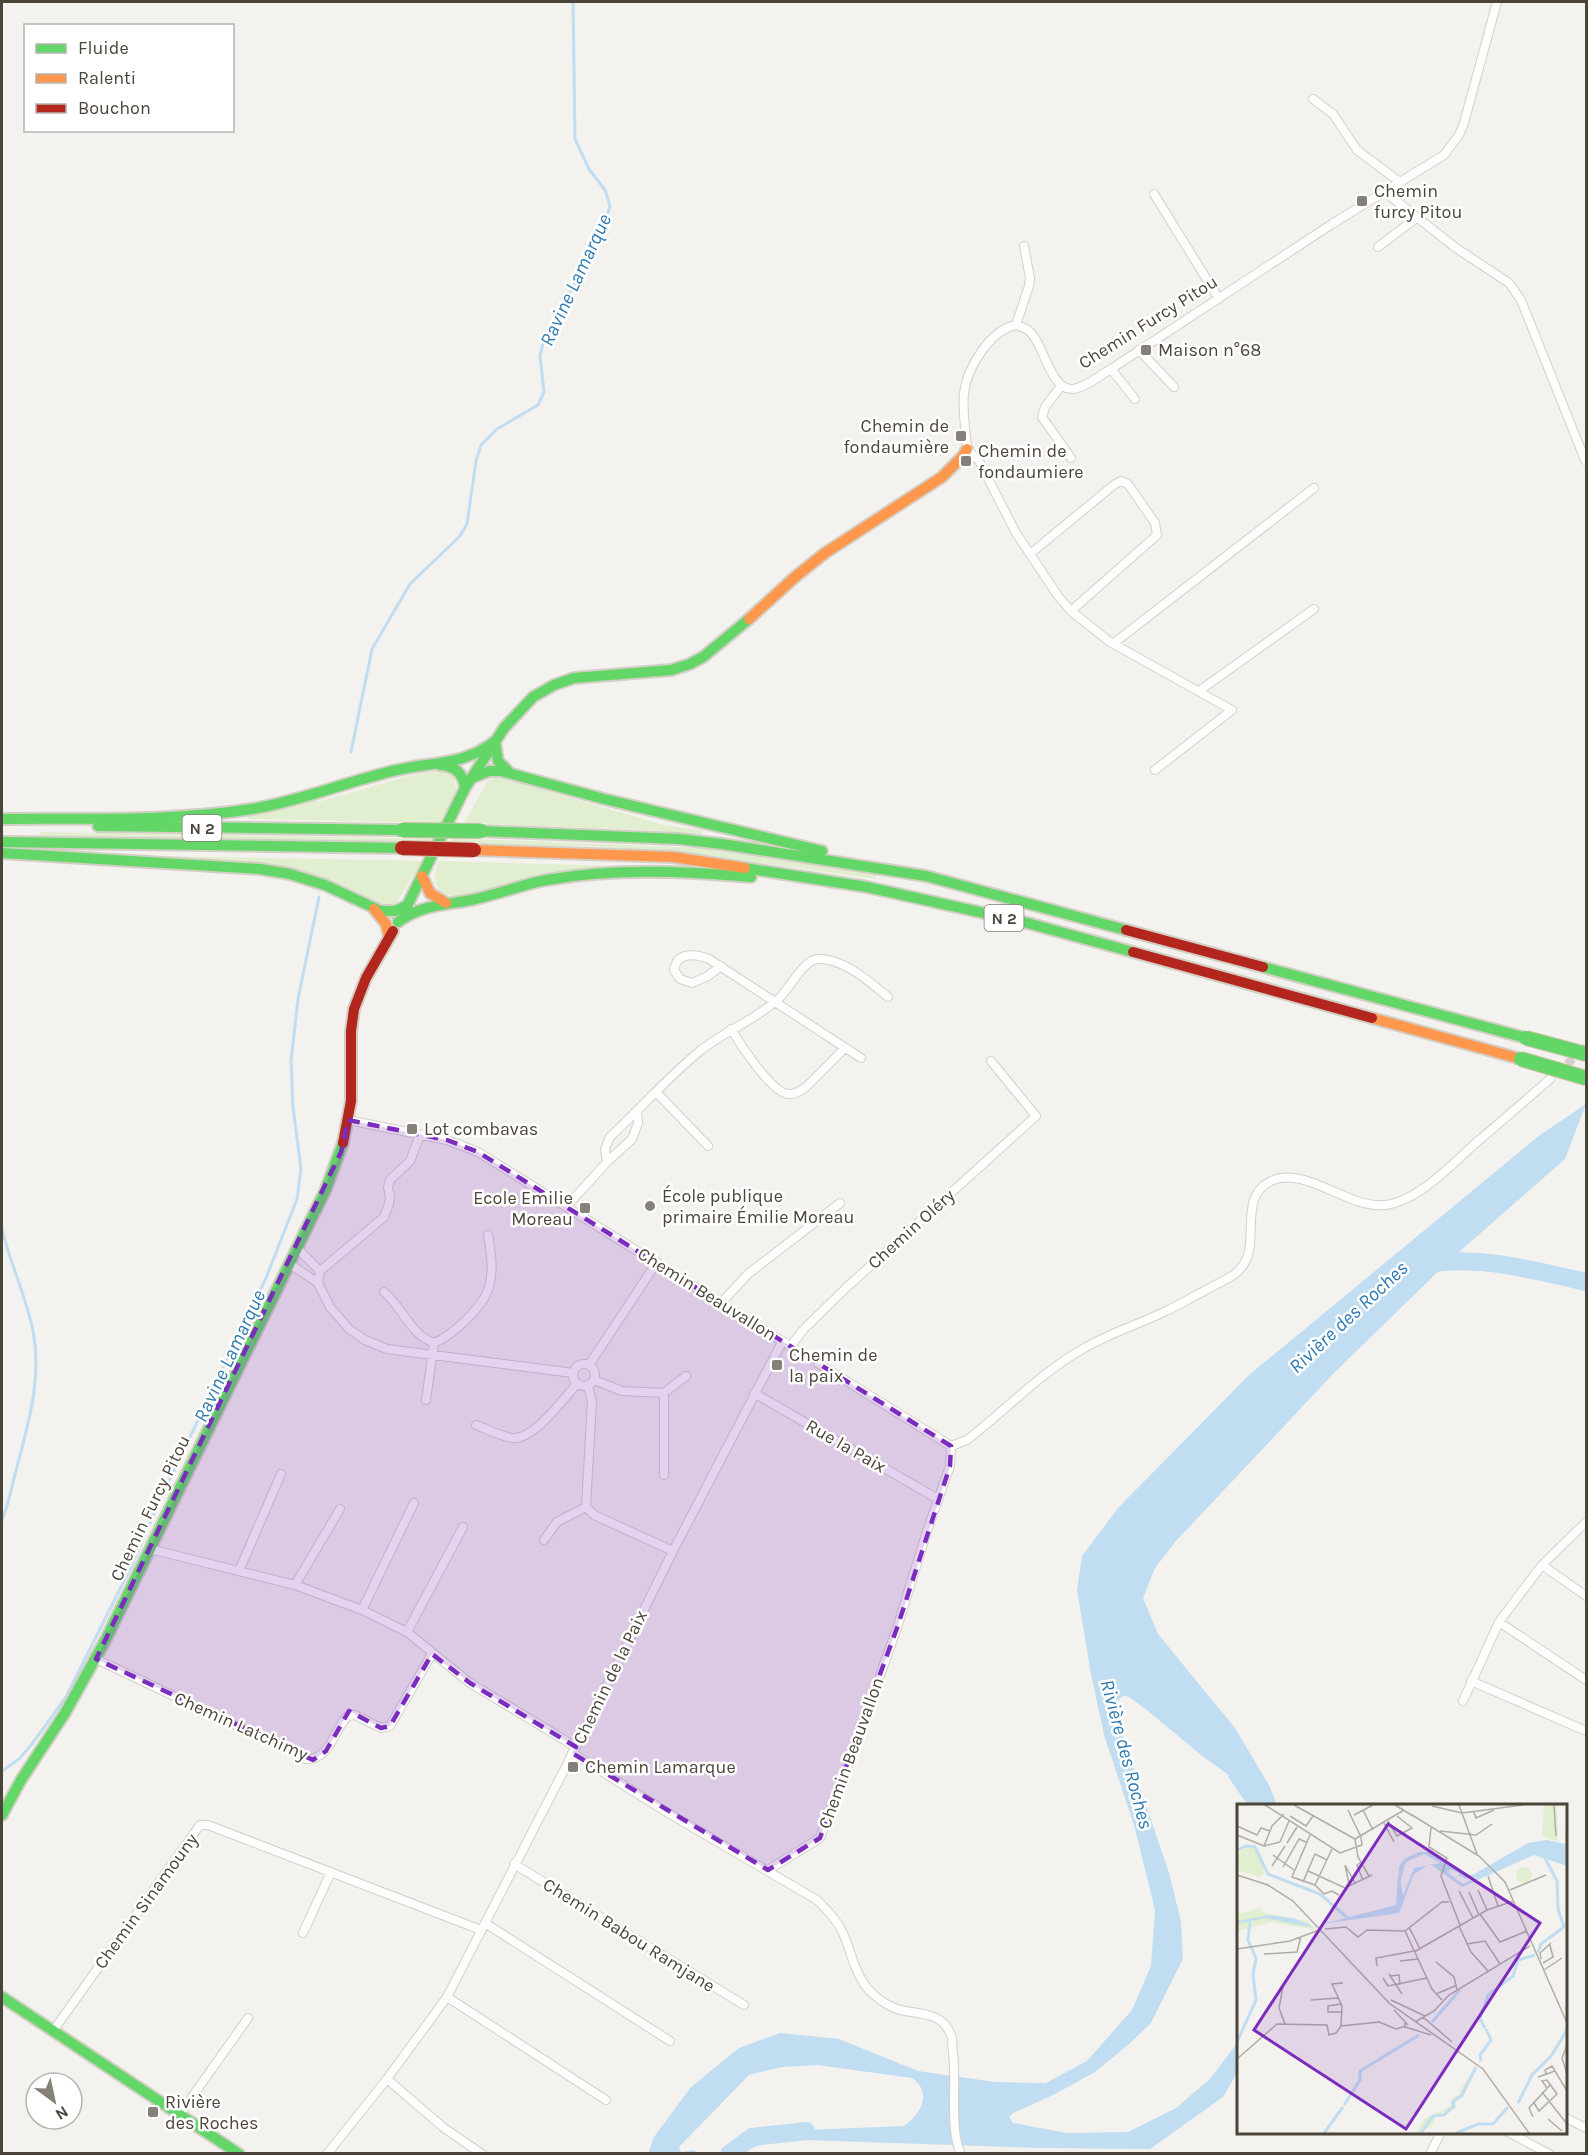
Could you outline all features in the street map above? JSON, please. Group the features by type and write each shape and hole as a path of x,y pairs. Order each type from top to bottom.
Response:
{"main road":[{"path":"2,820 195,816 281,803 397,770 473,758 495,741 524,705 542,691 564,681 574,678 671,670 703,657 733,634 795,577 825,553 942,477 967,449"},
{"path":"495,741 501,767 512,774"},
{"name":"Chemin Furcy Pitou","path":"2,1815 96,1659 290,1264 341,1152 351,1101 351,1028 354,1008 367,978 408,904 469,783 495,741"},
{"path":"426,764 453,767 469,783 489,771 501,771 604,799 926,876"},
{"name":"N 2","path":"2,820 95,826 481,831 679,839 733,845 926,876 1587,1054"},
{"name":"N 2","path":"2,842 402,848 673,857 867,887 1020,921 1587,1078"},
{"path":"2,852 260,869 290,874 350,895 374,909 383,918 389,937"},
{"path":"398,922 415,910 435,903 468,900 553,879 644,870 694,872 867,887"},
{"path":"422,876 430,893 446,903"},
{"path":"374,909 395,911 408,904"},
{"path":"2,1996 239,2154"}],"street":[{"name":"Chemin Furcy Pitou","path":"1061,386 1069,389 1077,388 1111,369 1332,224 1444,155 1459,135 1464,123 1497,2"},
{"path":"1313,99 1333,114 1357,150 1401,183"},
{"path":"1385,192 1456,248 1509,283 1521,300 1585,460"},
{"path":"1154,194 1219,299"},
{"path":"1378,247 1416,218"},
{"path":"1016,325 1030,278 1024,246"},
{"path":"1071,458 1042,417 1045,407 1061,386 1030,331 1016,325 1002,330 990,339 970,374 964,390 963,409 967,449 979,461 1016,533 1071,611 1110,642 1232,710 1155,770"},
{"path":"1139,350 1174,387"},
{"path":"1111,369 1135,399"},
{"path":"1030,554 1115,484 1121,481 1128,484 1155,523 1157,535 1071,611"},
{"path":"1114,643 1314,488"},
{"path":"1199,691 1314,609"},
{"path":"721,966 708,976 692,983 680,979 674,970 674,965 680,958 694,955 710,959 721,966 776,1002 845,1048 861,1058"},
{"path":"607,1162 606,1143 656,1092 699,1052 731,1029 776,1002 809,962 816,959 826,960 854,969 888,997"},
{"path":"731,1029 753,1063 779,1090 786,1094 799,1092 806,1087 845,1048"},
{"name":"Chemin Oléry","path":"790,1347 803,1330 848,1287 1036,1116 991,1061"},
{"path":"951,1446 967,1440 1051,1370 1081,1349 1164,1312 1236,1273 1247,1261 1251,1248 1252,1202 1270,1182 1291,1178 1304,1180 1352,1200 1369,1204 1384,1205 1401,1201 1431,1182 1550,1079"},
{"path":"656,1092 708,1146"},
{"path":"566,1207 632,1138 638,1123 637,1112"},
{"name":"Chemin Beauvallon","path":"348,1120 447,1140 478,1152 951,1446 950,1466 897,1628 820,1838 768,1870"},
{"path":"318,1283 320,1271 384,1217 389,1204 390,1179 410,1161 420,1135"},
{"path":"721,1303 748,1274 840,1203"},
{"path":"384,1292 393,1300 422,1338 434,1343 446,1339 467,1320 489,1290 492,1263 488,1235"},
{"path":"297,1248 320,1271"},
{"path":"589,1365 657,1262"},
{"path":"290,1264 318,1283 330,1306 349,1329 365,1340 387,1349 573,1373"},
{"name":"Chemin de la Paix","path":"327,2154 387,2079 447,1997 673,1551 782,1342"},
{"path":"426,1400 434,1343"},
{"path":"577,1384 573,1379 576,1367 582,1364 589,1365 595,1374 591,1383 586,1507 594,1515 673,1551"},
{"path":"476,1425 512,1438 524,1436 535,1430 577,1384 591,1383 622,1391 664,1393 686,1376"},
{"path":"664,1393 664,1475"},
{"name":"Rue la Paix","path":"754,1393 938,1499"},
{"path":"239,1571 281,1474"},
{"path":"362,1610 414,1503"},
{"path":"544,1540 557,1522 586,1507"},
{"path":"296,1585 340,1509"},
{"path":"1463,1701 1499,1622 1542,1565 1586,1523"},
{"path":"407,1632 464,1527"},
{"path":"150,1549 296,1585 362,1610 407,1632 470,1683 670,1814 818,1900 831,1913 842,1932 862,1983 874,1995 903,2011 926,2013 945,2025 951,2036 955,2071 956,2142 961,2154"},
{"path":"1542,1565 1587,1596"},
{"path":"1499,1622 1587,1680"},
{"name":"Chemin Latchimy","path":"96,1659 306,1759 313,1760 326,1751 348,1716 355,1714 381,1728 390,1726 432,1654"},
{"path":"1471,1681 1587,1731"},
{"name":"Chemin Sinamouny","path":"53,2031 200,1825 208,1825 483,1926 670,2041"},
{"name":"Chemin Babou Ramjane","path":"514,1864 744,2005"},
{"path":"303,1933 331,1872"},
{"path":"447,1997 606,2100"},
{"path":"180,2114 248,2018"},
{"path":"387,2079 444,2128 482,2154"},
{"path":"1567,2118 1587,2128"},
{"path":"1430,2154 1440,2134"},
{"path":"1510,2134 1549,2154"}],"highlighted area":[{"path":"348,1120 447,1140 478,1152 951,1446 950,1466 897,1628 820,1838 768,1870 572,1753 576,1747 470,1683 432,1654 390,1726 381,1728 349,1711 326,1751 313,1760 96,1659 341,1152"}],"green space":[{"path":"445,769 454,774 456,792 443,823 248,819 248,816 316,799 318,802 409,776"},
{"path":"498,777 664,825 703,830 702,836 647,830 464,823 488,780"},
{"path":"40,832 432,839 430,845 41,836"},
{"path":"451,838 698,848 878,874 875,879 698,854 586,846 450,845"},
{"path":"159,856 423,861 396,903 388,906 305,872 159,858"},
{"path":"438,861 617,866 548,872 466,895 451,896 441,892 436,883"}],"water":[{"path":"1586,1104 1565,1159 1450,1260 1335,1372 1176,1541 1155,1568 1143,1598 1158,1634 1235,1728 1270,1787 1277,1804 1260,1804 1244,1786 1201,1755 1148,1711 1129,1697 1120,1698 1116,1706 1117,1719 1169,1873 1181,1922 1183,1959 1151,2023 1128,2045 1095,2072 1009,2117 1013,2123 1067,2133 1128,2132 1176,2108 1210,2079 1237,2043 1237,2073 1223,2097 1150,2149 1042,2148 774,2139 740,2153 725,2153 752,2137 804,2130 904,2126 915,2116 922,2103 922,2090 912,2078 817,2065 782,2067 749,2075 679,2147 681,2152 694,2150 697,2153 648,2154 654,2137 691,2087 739,2048 780,2033 839,2039 918,2071 995,2082 1046,2083 1087,2061 1132,2010 1151,1966 1155,1910 1134,1825 1104,1735 1090,1669 1077,1590 1082,1556 1118,1508 1249,1375 1540,1135"}],"waterway":[{"name":"Ravine Lamarque","path":"351,752 372,649 410,584 460,536 467,524 476,461 481,445 497,429 538,405 544,392 540,356 544,339 578,278 606,220 610,206 605,190 589,169 575,139 573,2"},
{"name":"Ravine Lamarque","path":"2,1771 19,1759 32,1744 66,1697 132,1565 159,1502 266,1278 297,1199 301,1169 293,1107 291,1061 298,999 319,897"},
{"path":"2,1229 30,1318 36,1366 30,1416 9,1501 2,1520"},
{"path":"1426,1264 1466,1261 1506,1265 1586,1282"},
{"path":"1237,1774 1258,1804"},
{"path":"729,2154 752,2137 806,2131"}],"tunnel":[{"path":"1558,1072 1586,1047"}],"traffic: fast":[{"path":"404,912 465,788 504,728 533,697 554,685 574,678 671,670 690,664 703,657 749,619"},
{"path":"495,741 498,761 510,773"},
{"path":"2,819 158,818 252,809 397,770 460,759 484,749 495,741"},
{"path":"440,765 457,771 465,788"},
{"path":"472,778 489,771 501,771 604,799 822,851"},
{"path":"98,826 402,830"},
{"path":"402,830 481,831"},
{"path":"481,831 679,839 722,844 926,876 1126,930"},
{"path":"2,842 402,848"},
{"path":"2,853 260,869 290,874 325,885 381,911 395,911 408,905"},
{"path":"745,868 867,887 1020,921 1133,952"},
{"path":"398,922 415,912 433,906 471,900 537,882 572,876 648,872 751,877"},
{"path":"1263,967 1526,1038"},
{"path":"1526,1038 1586,1054"},
{"path":"1521,1059 1586,1078"},
{"path":"2,1815 21,1780 65,1713 105,1641 326,1189 343,1143"},
{"path":"2,1997 239,2154"}],"traffic: slow":[{"path":"749,619 825,553 942,477 967,449"},
{"path":"474,850 673,857 745,868"},
{"path":"422,876 430,893 446,903"},
{"path":"374,909 386,924 389,937"},
{"path":"1372,1018 1521,1059"}],"traffic: jam":[{"path":"402,848 474,850"},
{"path":"1126,930 1263,967"},
{"path":"343,1143 351,1101 351,1031 354,1009 366,978 393,931"},
{"path":"1133,952 1372,1018"}],"place":[{"name":"Chemin furcy Pitou","path":"1362,201"},
{"name":"Maison n°68","path":"1146,350"},
{"name":"Chemin de fondaumière","path":"961,436"},
{"name":"Chemin de fondaumiere","path":"966,461"},
{"name":"Lot combavas","path":"412,1129"},
{"name":"École publique primaire Émilie Moreau","path":"650,1206"},
{"name":"Ecole Emilie Moreau","path":"585,1208"},
{"name":"Chemin de la paix","path":"777,1365"},
{"name":"Chemin Lamarque","path":"573,1767"},
{"name":"Rivière des Roches","path":"153,2112"}]}
